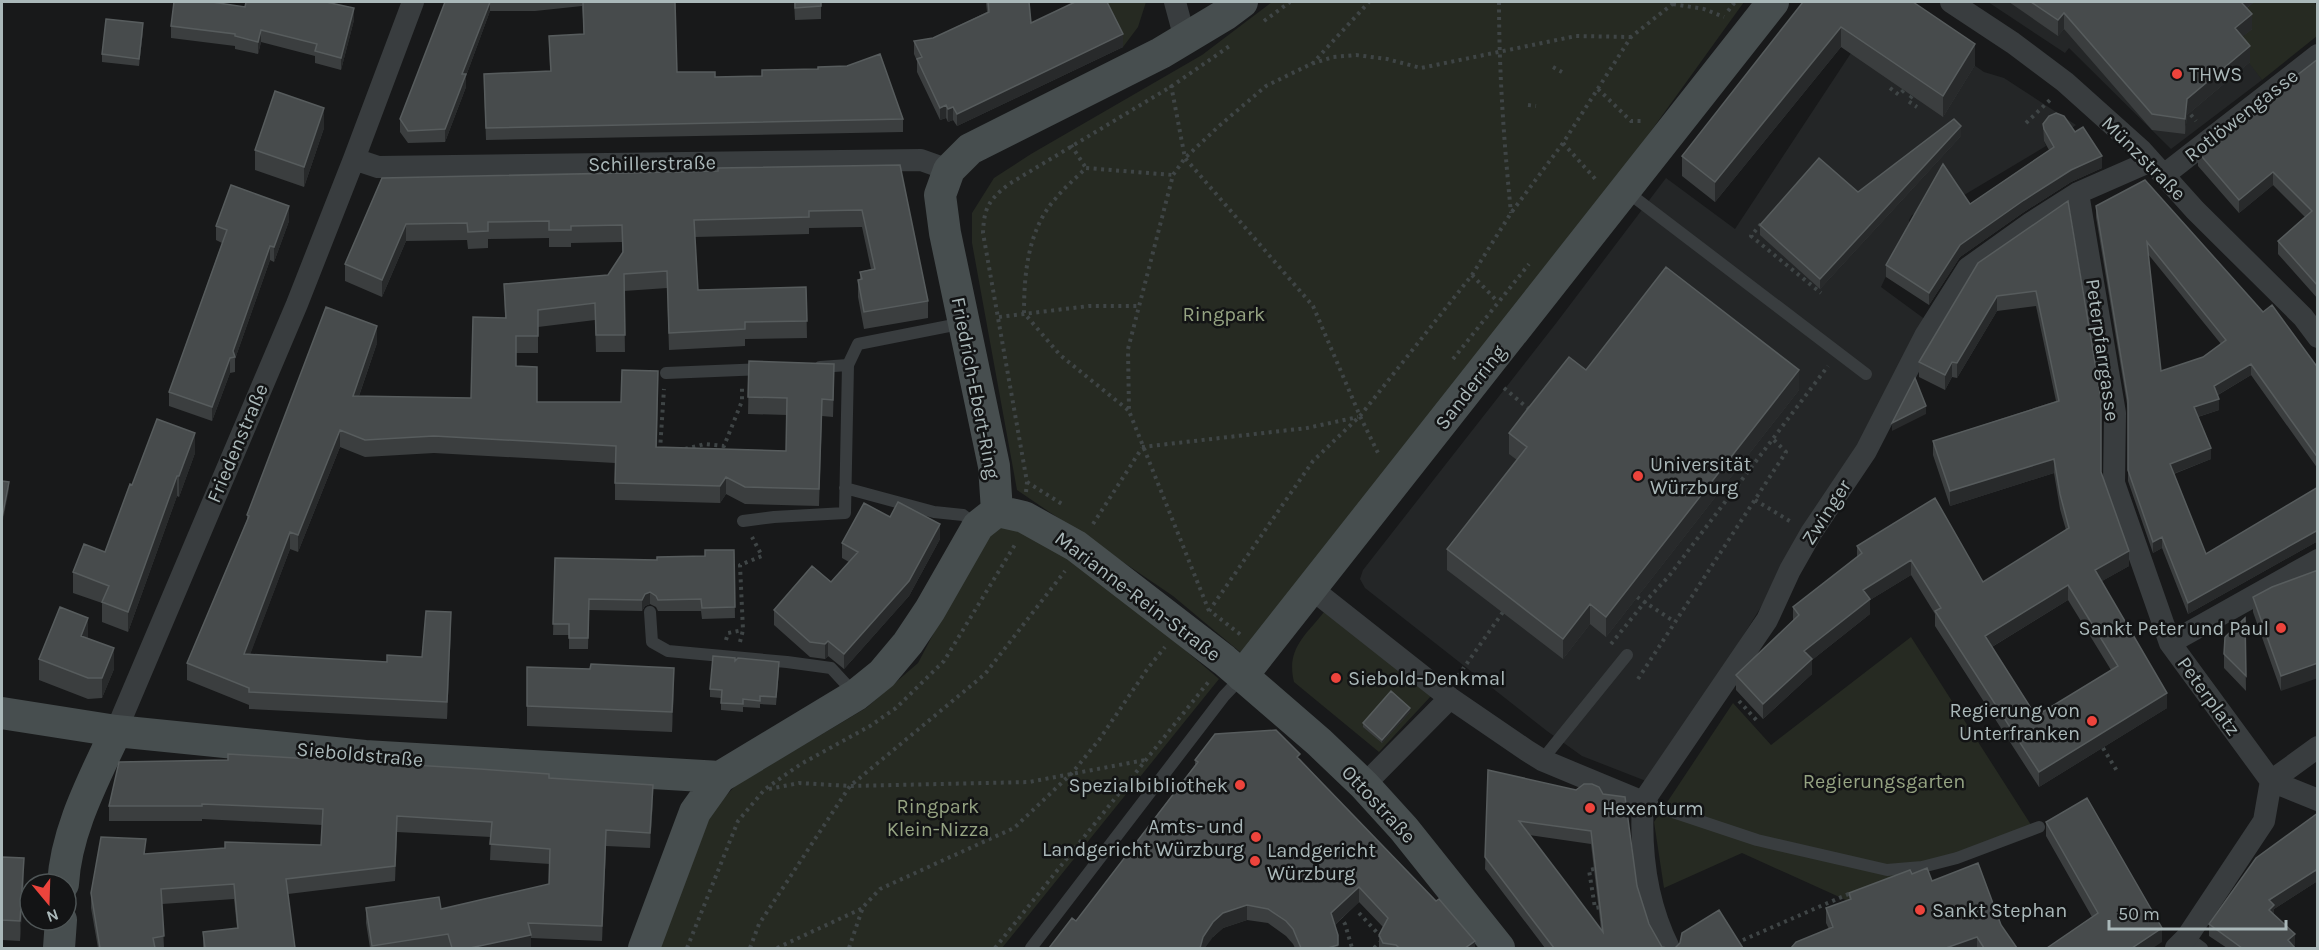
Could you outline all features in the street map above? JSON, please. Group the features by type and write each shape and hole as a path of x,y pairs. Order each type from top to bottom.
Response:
{"street":[{"name":"Friedenstraße","path":"64,872 64,861 85,800 297,304 413,2"},
{"path":"1173,46 1175,2"},
{"name":"Sanderring","path":"1242,676 1773,2"},
{"name":"Münzstraße","path":"1951,2 2013,43 2065,82 2158,168 2195,210 2310,311 2318,337"},
{"name":"Friedrich-Ebert-Ring","path":"988,519 994,466 945,233 940,195 949,170 970,149 1173,46 1226,14 1252,12"},
{"name":"Rotlöwengasse","path":"2158,168 2318,55"},
{"name":"Schillerstraße","path":"354,159 378,167 921,160 949,170"},
{"name":"Zwinger","path":"1642,802 1767,620 1790,570 1811,533 1866,452 1925,336 1968,268 2078,193 2158,168"},
{"name":"Peterpfarrgasse","path":"2078,193 2115,413 2114,483 2170,643"},
{"name":"Marianne-Rein-Straße","path":"988,519 1024,517 1076,546 1242,676"},
{"path":"644,948 695,812 720,777 856,695 882,674 908,643 988,519"},
{"name":"Peterplatz","path":"2271,781 2170,643 2318,560"},
{"path":"1312,588 1450,698 1542,759 1642,802 1640,838 1649,898 1669,948"},
{"name":"Ottostraße","path":"1242,676 1364,784 1404,829 1499,948"},
{"path":"1364,784 1450,698"},
{"name":"Sieboldstraße","path":"2,713 116,731 364,756 720,777"},
{"path":"2189,945 2265,821 2271,781 2318,747"},
{"path":"2271,781 2318,800"},
{"path":"59,948 60,932"}],"lane":[{"path":"1624,190 1836,354 1866,374"},
{"path":"742,521 845,513 848,365 858,344 964,323"},
{"path":"807,368 848,365"},
{"path":"666,373 775,369"},
{"path":"846,488 934,512 988,519"},
{"path":"650,612 652,642 668,651 831,668 856,695"},
{"path":"1542,759 1627,655"},
{"name":"Sanderring","path":"1031,948 1224,696 1242,676"},
{"path":"1642,802 1757,840 1887,870 1922,867 1957,858 2039,827"}],"path":[{"path":"1252,12 1290,2"},
{"path":"1311,64 1369,2"},
{"path":"1499,2 1503,134 1511,213"},
{"path":"1631,37 1576,36 1421,68 1387,58 1356,55 1333,57 1311,64 1266,86 1185,158 1173,175 1128,350 1129,411 1209,611 1313,461 1360,416 1472,275 1511,213 1563,143 1631,37 1674,3 1704,9 1724,17"},
{"path":"1027,482 983,233 984,213 995,195 1009,184 1172,86 1233,44"},
{"path":"1173,46 1172,86 1185,158 1313,306 1379,456"},
{"path":"1552,67 1562,72"},
{"path":"2026,123 2046,105 2065,82"},
{"path":"1890,88 1899,95 1904,90"},
{"path":"1598,89 1631,121 1643,121"},
{"path":"1912,96 1908,101 1917,107"},
{"path":"1528,105 1536,106"},
{"path":"1563,143 1596,182 1624,190"},
{"path":"1071,145 1086,168"},
{"path":"1129,411 1060,355 1024,313 1024,276 1034,236 1043,214 1055,198 1086,168 1173,175"},
{"path":"1766,219 1750,236 1821,293"},
{"path":"1472,275 1498,302"},
{"path":"999,317 1089,306 1139,306"},
{"path":"1644,603 1669,576 1836,354"},
{"path":"676,451 705,444 724,446 742,401 743,369"},
{"path":"666,373 660,451 668,451"},
{"path":"1522,403 1538,416"},
{"path":"1142,447 1307,428 1360,416"},
{"path":"1638,679 1786,452 1773,439"},
{"path":"1093,524 1142,447"},
{"path":"1755,500 1811,533"},
{"path":"742,521 762,556 740,565 743,630"},
{"path":"750,948 759,924 850,786 985,674 1067,568"},
{"path":"1637,597 1675,622"},
{"path":"1450,698 1451,686 1503,612"},
{"path":"849,948 863,908 880,889 1014,828 1072,773 1099,740 1165,646"},
{"path":"995,948 1208,683"},
{"path":"1741,703 1747,706 1759,723"},
{"path":"2103,748 2117,771"},
{"path":"687,948 734,827 765,789 799,783 850,786 1029,782 1145,760"},
{"path":"1594,869 1590,870 1595,908 1606,906"},
{"path":"1853,882 1858,897"},
{"path":"1733,945 1856,891"},
{"path":"777,948 863,908"},
{"path":"1337,909 1345,924 1352,948"},
{"path":"1359,913 1383,939"},
{"path":"1374,948 1383,939 1388,936 1389,938"}],"shaded area":[{"name":"THWS","path":"1988,2 2254,2 2226,25 2262,80 2171,149 2069,48 2065,53"},
{"name":"Universität Würzburg","path":"1884,3 1984,72 2004,78 2076,125 2067,132 2044,141 2046,146 1929,216 1920,212 1912,215 1909,227 1881,287 1930,323 1804,537 1666,761 1646,781 1582,756 1365,588 1360,579 1363,570 1557,322 1666,178 1735,229"}],"green space":[{"path":"1107,2 1146,2 1138,27 1123,47"},
{"name":"Ringpark","path":"1272,2 1744,2 1548,274 1258,667 1173,596 1017,490 972,243 972,213 994,178 1031,154 1202,55"},
{"path":"2218,2 2314,2 2317,7 2317,36 2262,80 2235,44 2251,29"},
{"name":"Ringpark Klein-Nizza","path":"999,509 1022,511 1219,679 1002,948 660,948 712,811 735,786 866,708 918,663"},
{"path":"1324,612 1432,695 1379,752 1294,682 1292,671 1295,652 1304,636"},
{"name":"Regierungsgarten","path":"1911,637 2035,831 1846,900 1742,853 1664,888 1654,822 1733,703 1771,745"}],"building":[{"path":"174,2 212,2 245,7 246,2 326,2 354,8 341,58 315,51 317,44 261,30 258,42 235,36 235,34 171,26"},
{"path":"445,2 490,2 462,74 466,74 445,129 408,131 400,119"},
{"path":"583,2 675,2 677,72 715,72 715,77 762,76 762,70 847,66 880,54 903,119 486,128 484,74 551,71 549,36 584,34"},
{"path":"795,2 821,2 821,6 795,8"},
{"path":"988,2 1029,2 1031,23 1075,2 1107,2 1123,34 957,114 953,107 948,109 946,105 940,108 917,59 922,57 914,41 933,38 989,12"},
{"path":"1803,2 1913,2 1975,44 1943,96 1841,27 1715,182 1682,156"},
{"name":"THWS","path":"2031,2 2241,2 2252,14 2235,28 2250,46 2187,99 2185,119 2152,114 2064,13 2058,20"},
{"path":"106,19 143,23 139,59 102,54"},
{"path":"2318,59 2318,286 2278,241 2312,211 2273,172 2239,200 2198,152"},
{"path":"275,91 324,108 304,167 255,150"},
{"path":"2056,113 2064,116 2075,132 2083,127 2102,156 2071,170 1960,245 1929,293 1886,265 1943,164 1970,204 2054,147 2043,124 2049,116"},
{"path":"1954,119 1961,126 1820,279 1760,225 1819,158 1858,192"},
{"path":"900,165 928,301 864,312 858,280 862,279 860,272 875,269 862,210 809,211 809,217 694,220 698,290 806,287 807,321 745,322 745,329 669,333 667,271 624,274 625,335 596,335 595,303 538,310 538,336 516,336 516,366 537,367 537,402 621,402 622,370 658,371 656,447 786,451 787,398 748,397 749,361 834,364 833,400 822,399 819,489 745,487 726,477 720,486 615,483 616,446 434,436 365,440 340,430 298,535 290,532 244,654 387,662 387,655 422,657 426,611 451,612 447,702 249,692 249,688 187,663 249,516 247,515 326,307 377,326 353,396 471,398 473,317 506,318 504,284 608,275 623,252 622,225 571,226 571,230 549,230 549,221 488,222 488,231 468,232 467,223 406,224 382,280 345,264 382,178"},
{"path":"2145,180 2263,312 2272,305 2318,368 2318,458 2251,364 2214,386 2219,399 2194,407 2211,448 2170,464 2206,554 2318,487 2318,530 2188,603 2162,537 2153,542 2128,470 2128,400 2096,206","holes":["2147,242 2226,340 2203,357 2161,371"]},
{"path":"231,185 289,206 274,247 270,246 233,351 235,357 230,358 212,407 169,392 227,230 216,226"},
{"path":"2068,201 2101,399 2101,472 2129,551 2095,570 2167,693 2039,772 1935,611 1941,608 1911,560 1863,590 1870,599 1804,651 1812,659 1763,704 1736,675 1799,615 1793,607 1862,553 1857,546 1935,498 1983,582 2069,528 2054,459 1950,491 1933,441 2059,401 2036,291 1997,296 1957,363 1952,362 1945,375 1919,362 1978,263","holes":["2068,585 2118,666 2036,716 1985,636"]},
{"path":"1666,267 1799,370 1606,617 1590,604 1563,639 1447,549 1527,447 1509,433 1526,411 1569,357 1586,370"},
{"path":"1915,378 1926,406 1892,423"},
{"path":"157,419 195,433 128,612 102,602 109,586 73,572 84,544 105,552"},
{"path":"2,481 9,482 2,518"},
{"path":"898,502 940,524 909,581 844,654 828,641 825,644 810,642 774,610 812,566 831,582 858,552 842,543 864,503 890,517"},
{"path":"705,550 734,550 735,607 702,608 701,599 658,600 650,592 645,594 642,600 589,599 588,638 569,638 569,624 553,624 555,558 657,560 657,557 705,556"},
{"name":"Sankt Peter und Paul","path":"2318,570 2318,663 2281,676 2253,597 2272,587"},
{"path":"60,607 88,618 81,636 114,648 102,678 88,678 39,659"},
{"path":"2245,618 2246,676 2224,654 2225,637"},
{"path":"713,656 735,658 735,661 738,658 779,662 776,697 760,696 760,701 743,699 743,704 721,703 722,690 710,689"},
{"path":"591,664 674,668 672,712 527,706 527,667 590,669"},
{"path":"1391,691 1410,708 1382,740 1363,723"},
{"name":"Amts- und Landgericht Würzburg","path":"1276,730 1300,754 1297,757 1436,901 1439,899 1475,941 1465,948 1399,948 1396,945 1383,943 1379,935 1388,918 1359,887 1331,913 1338,935 1338,945 1328,948 1301,948 1293,929 1286,921 1268,909 1247,905 1223,913 1213,922 1203,937 1200,948 1049,948 1072,918 1076,921 1198,762 1195,760 1215,734"},
{"path":"228,754 549,774 549,778 653,785 650,833 606,830 602,926 528,923 531,935 470,948 452,948 448,934 372,946 366,908 439,897 441,909 549,884 550,849 490,844 492,822 397,816 395,866 286,879 295,948 205,948 203,932 238,928 234,884 161,889 164,936 153,938 155,948 100,948 91,893 101,837 146,839 144,854 225,848 225,842 321,845 323,809 202,804 202,806 109,806 119,762 228,760"},
{"path":"1488,770 1576,790 1584,784 1592,784 1599,787 1603,794 1625,797 1637,886 1649,924 1662,947 1667,948 1554,948 1485,857","holes":["1519,821 1591,831 1603,932"]},
{"path":"2087,798 2162,928 2132,948 2047,948 2098,913 2046,822"},
{"path":"2318,813 2318,872 2316,870 2269,900 2274,905 2269,910 2295,934 2288,940 2295,948 2242,948 2209,924 2256,858"},
{"path":"2,857 24,858 23,872 18,872 18,921 2,920"},
{"name":"Sankt Stephan","path":"1978,863 2001,925 2017,948 1984,948 1977,937 1946,948 1791,948 1796,942 1833,927 1826,908 1851,899 1849,893 1910,870 1912,874 1927,868 1932,881"},
{"path":"1719,910 1743,948 1675,948 1680,943 1682,933"}],"place":[{"name":"THWS","path":"2177,74"},
{"name":"Universität Würzburg","path":"1638,476"},
{"name":"Sankt Peter und Paul","path":"2281,628"},
{"name":"Siebold-Denkmal","path":"1336,678"},
{"name":"Regierung von Unterfranken","path":"2092,721"},
{"name":"Spezialbibliothek","path":"1240,785"},
{"name":"Hexenturm","path":"1590,808"},
{"name":"Amts- und Landgericht Würzburg","path":"1256,837"},
{"name":"Landgericht Würzburg","path":"1255,861"},
{"name":"Sankt Stephan","path":"1920,910"}]}
